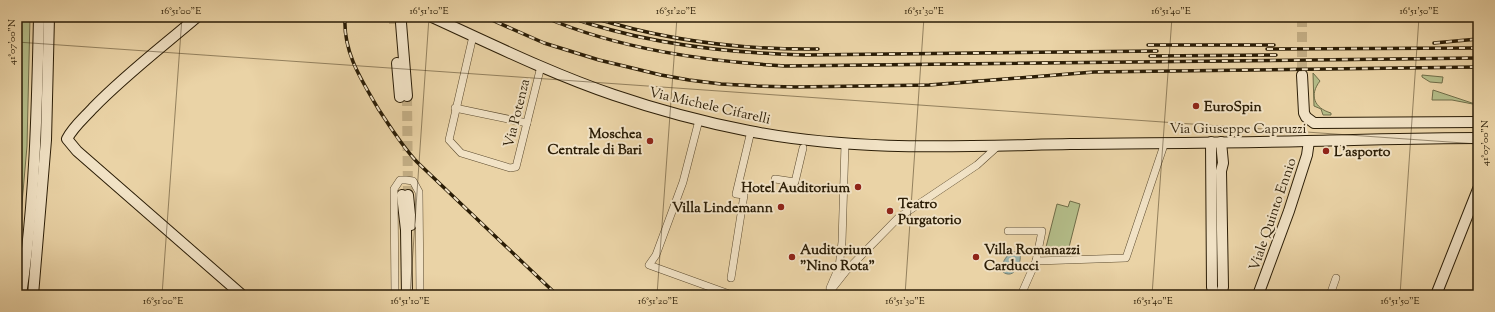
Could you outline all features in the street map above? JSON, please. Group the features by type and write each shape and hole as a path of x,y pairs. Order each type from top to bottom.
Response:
{"main road":[{"path":"21,292 33,174 37,112 39,17"},
{"path":"33,292 46,147 49,17"},
{"path":"197,17 131,72 101,100 78,123 67,139 76,151 242,295"},
{"name":"Via Michele Cifarelli","path":"432,17 541,66 612,94 699,120 751,132 845,144 906,146 998,146"},
{"path":"397,23 404,96"},
{"path":"1302,75 1304,113 1306,117 1314,123 1478,122"},
{"name":"Via Giuseppe Capruzzi","path":"998,146 1165,142 1478,138"},
{"name":"Viale Quinto Ennio","path":"1258,295 1289,211 1307,155 1309,141"},
{"path":"1216,142 1212,161 1212,288 1218,293"},
{"path":"1216,142 1223,163 1221,171 1218,293"},
{"path":"1212,161 1217,158 1223,163"},
{"path":"1436,295 1478,188"},
{"path":"402,295 400,230 405,195 412,230 413,295"},
{"path":"402,209 406,230 407,295"}],"street":[{"path":"473,36 455,108 526,123"},
{"name":"Via Potenza","path":"455,108 449,140 461,153 510,168 516,167 541,66"},
{"path":"699,120 683,182 656,255 649,265 732,295"},
{"path":"731,278 744,195 736,194 751,132"},
{"path":"1036,261 1126,258 1165,142"},
{"path":"827,295 839,268 845,144"},
{"path":"827,295 846,271 898,218 977,165 998,146"},
{"path":"775,179 796,182 803,148"},
{"path":"395,295 394,189 400,180 406,180 413,182 419,192 420,295"},
{"path":"1008,231 1042,232 1036,261 1021,295"},
{"path":"1330,295 1336,278"}],"green space":[{"path":"17,17 30,17 27,146 17,261"},
{"path":"1313,73 1320,81 1315,91 1315,100 1321,108 1331,113 1331,115 1323,115 1321,109 1314,106"},
{"path":"1422,75 1443,77 1442,83 1430,82 1422,77"},
{"path":"1433,90 1478,105 1452,100 1432,100"},
{"path":"1070,201 1080,204 1067,255 1044,255 1057,204 1068,207"}],"water":[{"path":"1012,252 1017,252 1020,254 1020,262 1014,272 1007,274 1003,272 1003,263 1007,256"}],"tunnel":[{"path":"394,17 394,24"},
{"path":"1302,17 1302,75"},
{"path":"407,96 408,195"}],"railway":[{"path":"345,17 347,43 350,55 360,77 379,110 406,150 557,295"},
{"path":"485,17 544,43 599,60 689,80 757,86 796,87 929,85 1094,72 1478,67"},
{"path":"544,17 602,37 662,52 723,61 785,66 1478,58"},
{"path":"569,17 627,34 656,40 715,49 775,54 805,55 1157,51"},
{"path":"591,17 646,32 703,42 761,48 818,49"},
{"path":"1434,43 1478,39"},
{"path":"1148,45 1274,45"},
{"path":"1267,49 1478,48"},
{"path":"1150,56 1276,55"}],"place":[{"name":"EuroSpin","path":"1196,106"},
{"name":"Moschea Centrale di Bari","path":"650,141"},
{"name":"L'asporto","path":"1326,151"},
{"name":"Hotel Auditorium","path":"858,187"},
{"name":"Villa Lindemann","path":"781,207"},
{"name":"Teatro Purgatorio","path":"890,211"},
{"name":"Auditorium \"Nino Rota\"","path":"792,257"},
{"name":"Villa Romanazzi Carducci","path":"976,257"}]}
